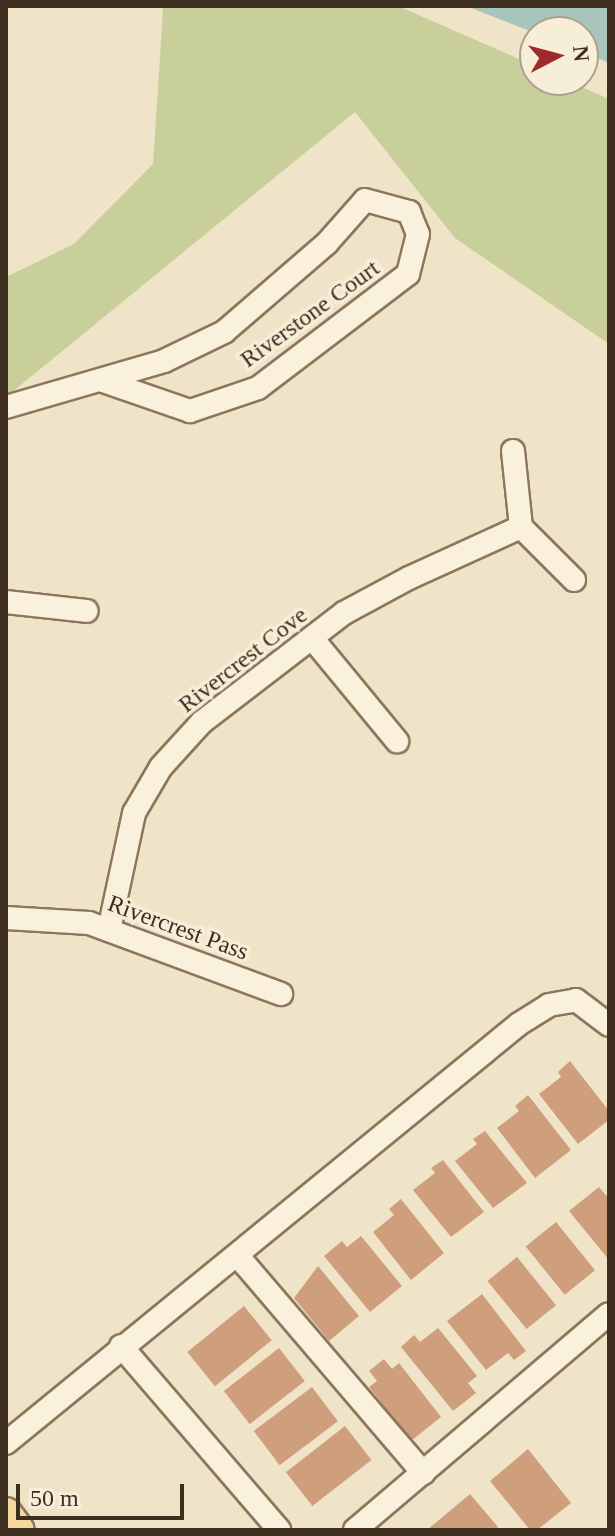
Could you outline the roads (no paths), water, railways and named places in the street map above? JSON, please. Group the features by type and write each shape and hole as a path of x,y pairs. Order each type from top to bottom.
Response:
{"main road":[{"path":"6,1513 19,1530"}],"street":[{"name":"Riverstone Court","path":"6,407 164,361 224,332 327,243 365,200 409,212 418,234 408,274 258,388 190,411 103,381"},
{"path":"513,451 521,527 574,580"},
{"name":"Rivercrest Cove","path":"109,930 134,813 161,767 202,722 344,613 409,578 521,527"},
{"path":"6,602 87,611"},
{"path":"312,638 397,741"},
{"name":"Rivercrest Pass","path":"6,918 89,923 281,994"},
{"path":"6,1443 519,1024 549,1005 576,1000 609,1025"},
{"path":"237,1255 423,1473"},
{"path":"355,1530 609,1314"},
{"path":"121,1346 279,1530"}],"water":[{"path":"466,6 609,6 609,63 599,59 599,16 519,16 519,27"}]}
